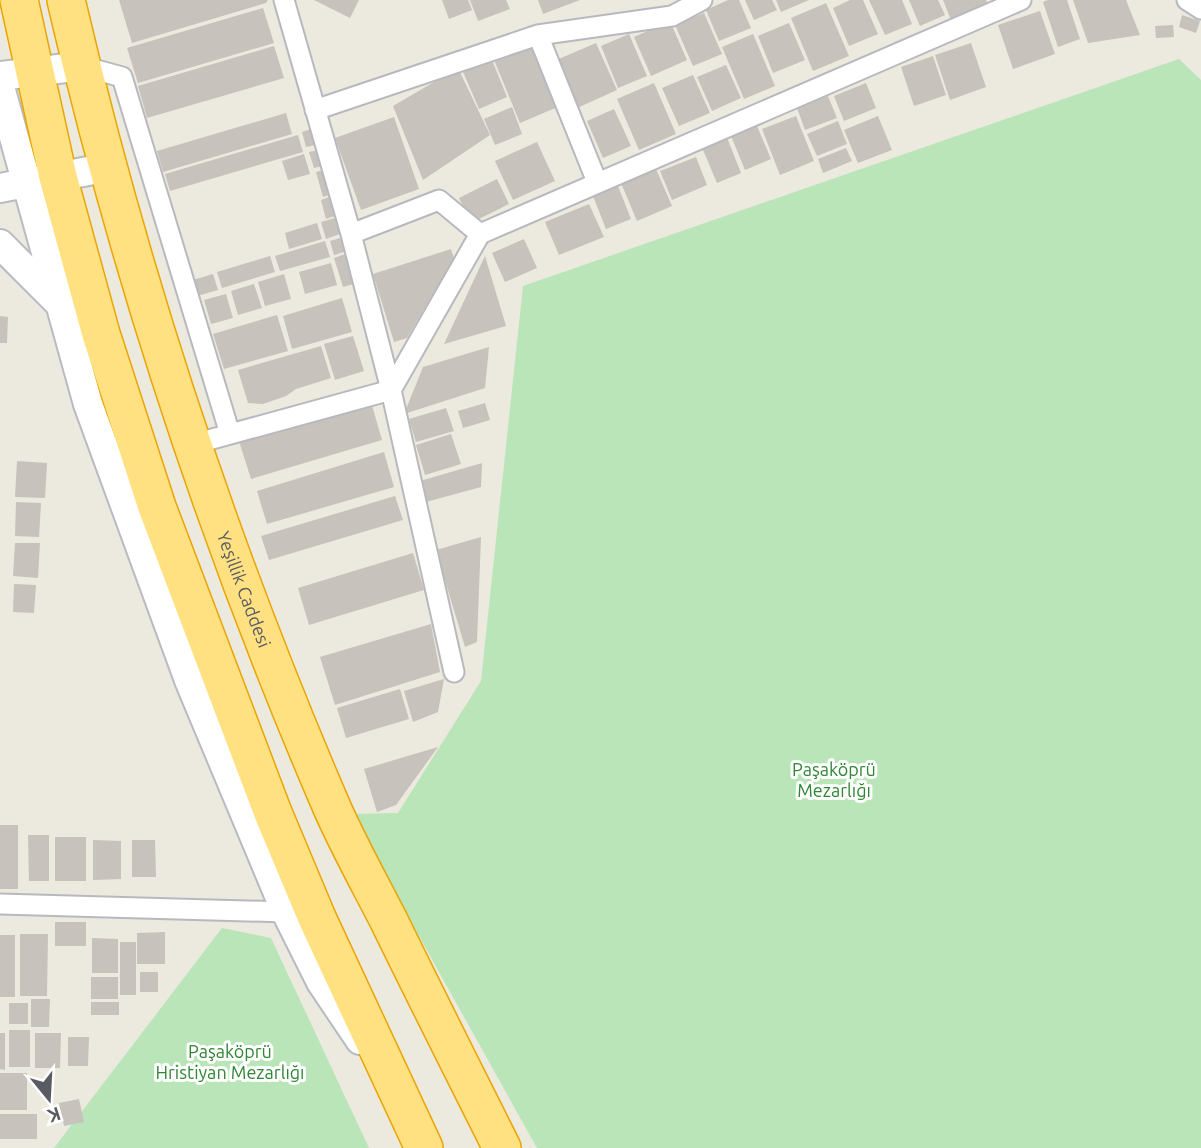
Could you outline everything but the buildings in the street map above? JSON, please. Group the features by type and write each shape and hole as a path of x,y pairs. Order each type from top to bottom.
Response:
{"highway":[{"path":"19,0 17,74 28,183 101,334 157,507 273,813 317,918 424,1148"},
{"name":"Yeşillik Caddesi","path":"66,0 108,167 194,444 256,617 334,812 502,1148"}],"street":[{"path":"284,0 351,234 391,390 454,672"},
{"path":"315,110 538,35 672,16 702,0"},
{"path":"194,444 391,390 480,234 1021,0"},
{"path":"1187,0 1201,9"},
{"path":"538,35 597,182"},
{"path":"17,74 82,65 122,77 230,434"},
{"path":"0,87 89,404 189,680 286,912 321,982 403,1105"},
{"path":"28,183 108,167"},
{"path":"351,234 439,200 480,234"},
{"path":"0,244 61,305"},
{"path":"0,904 286,912"}],"green space":[{"name":"Paşaköprü Mezarlığı","path":"1179,59 1201,80 1201,1148 537,1148 351,814 398,813 481,681 523,286"},
{"name":"Paşaköprü Hristiyan Mezarlığı","path":"222,928 271,938 369,1148 54,1148"}]}
